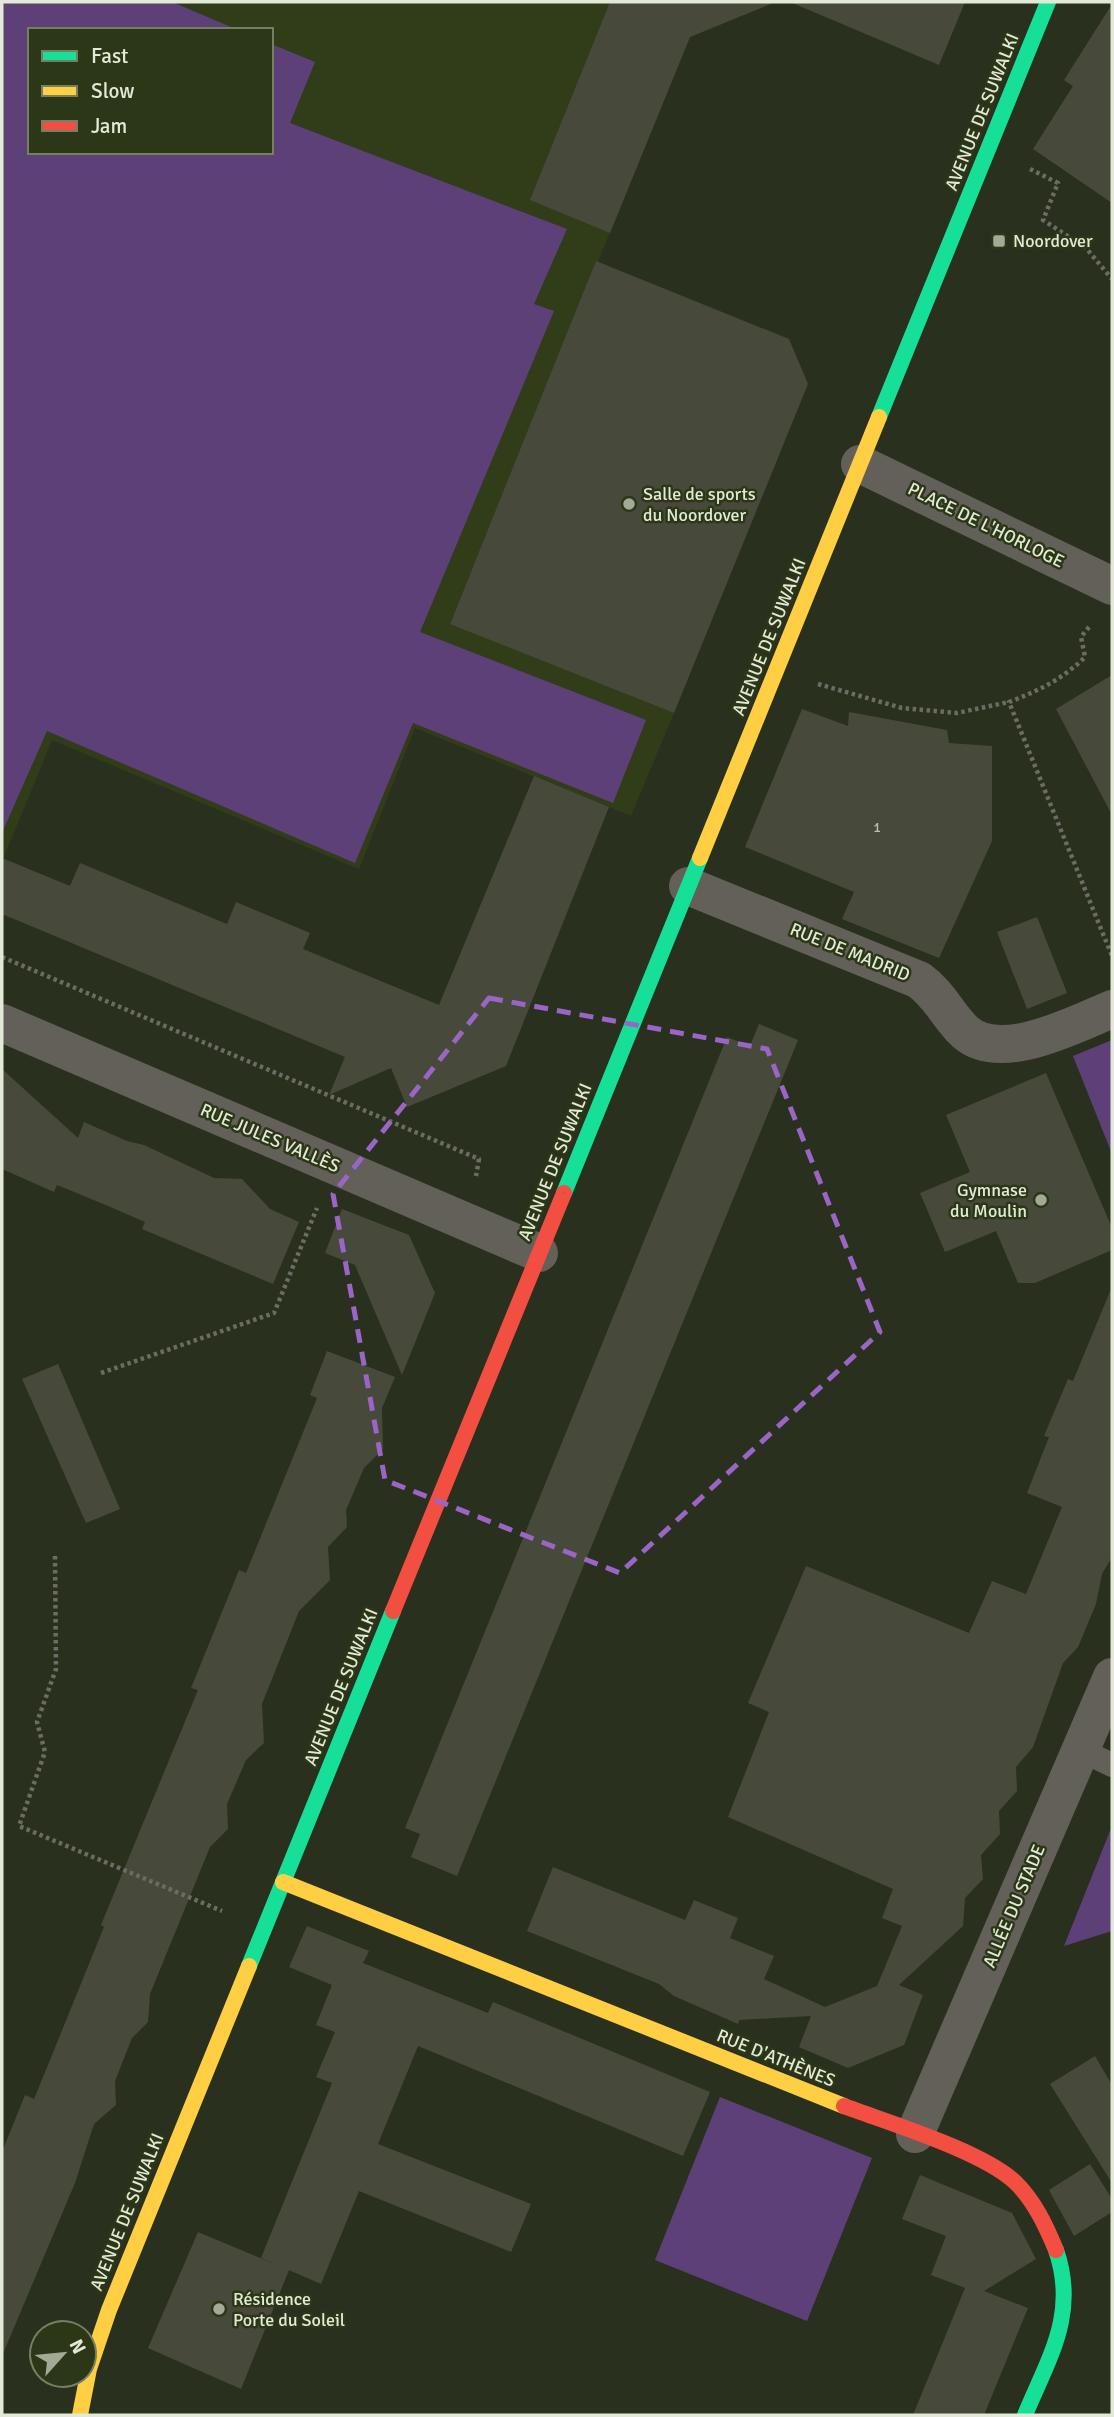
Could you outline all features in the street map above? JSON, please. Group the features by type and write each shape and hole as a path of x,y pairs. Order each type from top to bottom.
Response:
{"street":[{"name":"AVENUE DE SUWALKI","path":"80,2415 99,2337 1048,2"},
{"name":"PLACE DE L'HORLOGE","path":"860,464 1105,601"},
{"name":"RUE DE MADRID","path":"688,886 919,980 946,1005 968,1034 987,1043 1032,1040 1112,1009"},
{"name":"RUE JULES VALLÈS","path":"2,1023 539,1253"},
{"name":"ALLÉE DU STADE","path":"915,2134 1097,1758 1112,1677"},
{"name":"RUE D'ATHÈNES","path":"283,1882 915,2134 992,2166 1011,2178 1030,2202 1062,2266 1067,2286 1066,2305 1025,2415"},
{"name":"AVENUE DE SUWALKI","path":"96,2415 99,2337"}],"path":[{"path":"1019,164 1058,183 1043,220 1086,248 1112,279"},
{"path":"768,689 804,695 817,684 902,708 957,713 1009,702 1040,690 1071,671 1085,657 1081,637 1105,601"},
{"path":"1009,702 1112,956"},
{"path":"2,957 479,1159 470,1223"},
{"path":"101,1373 274,1313 334,1165"},
{"path":"55,1556 56,1669 37,1723 45,1752 19,1826 264,1928"}],"highlighted area":[{"path":"489,998 767,1049 880,1332 620,1573 385,1480 333,1194"}],"shaded area":[{"path":"2,2 775,2 690,37 450,623 674,713 631,816 415,728 359,869 52,740 2,862"},
{"path":"2,2 172,2 233,28 28,28 28,154 273,154 273,45 315,62 290,123 567,229 534,304 554,311 420,632 646,720 613,803 413,723 355,863 47,731 2,833"},
{"path":"1112,1040 1112,1154 1073,1056"},
{"path":"1112,1826 1112,1931 1064,1946"},
{"path":"720,2097 872,2158 807,2321 655,2260"}],"building":[{"path":"610,2 773,3 690,37 610,233 530,200"},
{"path":"790,2 965,2 939,65"},
{"path":"1112,4 1112,203 1033,149 1073,86 1064,80"},
{"name":"Salle de sports du Noordover","path":"596,261 789,339 808,384 674,713 450,624"},
{"path":"1112,675 1112,815 1056,709"},
{"path":"802,709 848,726 849,712 947,730 949,743 992,746 992,841 939,958 842,919 854,892 745,847"},
{"path":"534,776 609,807 506,1066 407,1107 391,1068 329,1095 345,1057 2,914 2,858 70,886 80,863 227,924 236,902 310,933 303,949 439,1005"},
{"path":"1037,917 1067,993 1027,1009 997,932"},
{"path":"759,1024 798,1040 457,1876 411,1857 420,1834 405,1828 727,1037 750,1046"},
{"path":"2,1069 78,1138 84,1122 127,1141 144,1145 214,1178 242,1179 270,1209 299,1222 273,1284 142,1229 145,1222 101,1203 57,1185 54,1192 2,1169"},
{"name":"Gymnase du Moulin","path":"1046,1073 1112,1228 1112,1250 1035,1283 1018,1283 996,1231 945,1252 920,1193 970,1172 946,1115"},
{"path":"342,1209 409,1235 435,1293 402,1375 355,1265 325,1253"},
{"path":"1111,1289 1112,1557 1102,1574 1096,1604 1078,1647 1063,1663 1033,1747 1016,1767 1017,1791 999,1811 1000,1834 981,1855 983,1879 965,1898 963,1926 899,1985 923,1995 904,2045 848,2068 799,2047 811,2016 739,2020 738,2024 674,1996 659,1984 527,1931 553,1867 685,1920 694,1900 738,1918 730,1938 774,1956 764,1979 825,2007 877,1986 902,1926 882,1918 893,1889 728,1817 769,1712 748,1703 806,1566 969,1633 992,1581 1026,1594 1062,1507 1027,1493 1049,1437 1044,1436 1068,1379 1073,1381"},
{"path":"327,1351 395,1377 382,1408 383,1449 364,1468 346,1510 347,1527 328,1547 330,1580 299,1611 262,1704 264,1743 246,1760 227,1804 228,1829 210,1847 150,1994 148,2022 132,2038 115,2081 116,2105 94,2124 75,2183 2,2356 2,2152 25,2095 34,2099 104,1927 101,1925 198,1690 191,1688 239,1570 246,1573 317,1398 310,1395"},
{"path":"58,1364 120,1509 86,1523 22,1379"},
{"path":"307,1926 369,1951 363,1963 488,2013 493,2002 710,2092 683,2156 418,2046 378,2144 531,2204 511,2252 359,2191 321,2284 261,2258 332,2083 316,2077 335,2032 316,2025 332,1985 289,1967"},
{"path":"1095,2056 1112,2085 1112,2183 1050,2084"},
{"path":"1090,2164 1112,2199 1112,2212 1074,2236 1049,2190"},
{"path":"920,2175 1012,2213 1036,2259 984,2291 1028,2308 984,2415 913,2415 965,2288 931,2275 946,2236 902,2219"},
{"name":"Résidence Porte du Soleil","path":"198,2232 289,2270 241,2389 148,2348"}],"traffic: fast":[{"path":"879,417 1048,2"},
{"path":"564,1193 700,858"},
{"path":"249,1966 393,1611"},
{"path":"1025,2415 1051,2354 1062,2315 1062,2273 1056,2250"}],"traffic: slow":[{"path":"700,858 879,417"},
{"path":"283,1882 844,2106"},
{"path":"80,2415 89,2369 109,2310 249,1966"}],"traffic: jam":[{"path":"393,1611 564,1193"},
{"path":"844,2106 934,2139 981,2159 1000,2171 1015,2182 1034,2205 1056,2250"}],"place":[{"name":"Noordover","path":"999,241"},
{"name":"Salle de sports du Noordover","path":"629,504"},
{"name":"Gymnase du Moulin","path":"1041,1200"},
{"name":"Résidence Porte du Soleil","path":"219,2309"}]}
